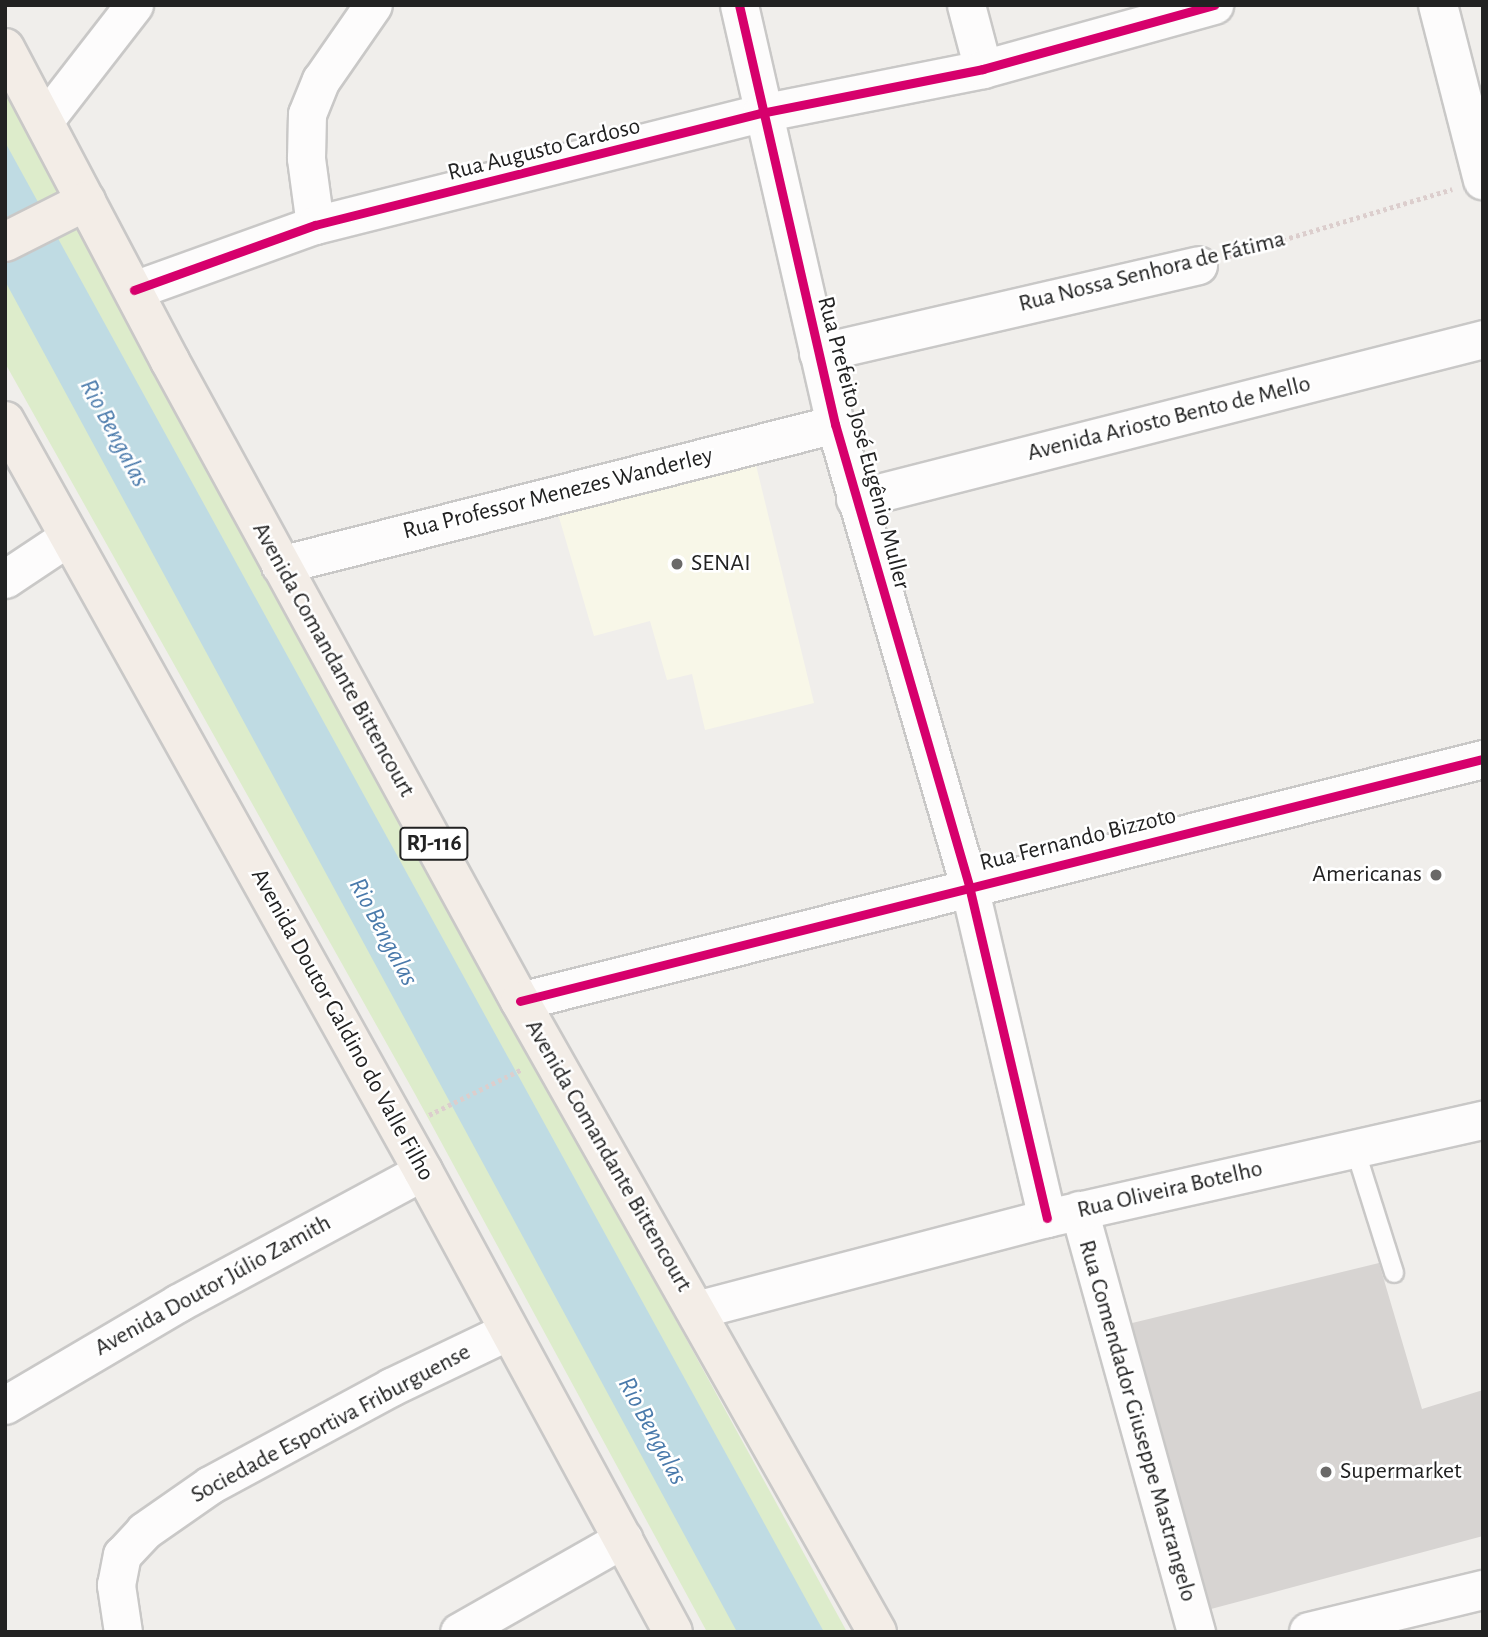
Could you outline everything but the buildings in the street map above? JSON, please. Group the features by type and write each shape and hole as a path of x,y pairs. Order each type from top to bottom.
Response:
{"main road":[{"name":"Avenida Comandante Bittencourt","path":"5,48 44,121 74,207 134,290 281,565 520,1000 877,1632"},
{"path":"5,242 74,207"},
{"name":"Avenida Doutor Galdino do Valle Filho","path":"5,421 424,1171 508,1331 673,1632"}],"street":[{"path":"44,121 134,5"},
{"path":"315,225 306,158 307,114 321,80 373,5"},
{"name":"Rua Prefeito José Eugênio Muller","path":"739,5 761,113 835,424 969,886"},
{"path":"966,5 982,69"},
{"name":"Rua Augusto Cardoso","path":"134,290 315,225 761,113 982,69 1177,10 1214,5"},
{"path":"1438,5 1483,180"},
{"name":"Rua Nossa Senhora de Fátima","path":"818,353 1198,265"},
{"name":"Avenida Ariosto Bento de Mello","path":"855,499 1483,339"},
{"name":"Rua Professor Menezes Wanderley","path":"281,565 835,424"},
{"path":"5,579 68,537"},
{"name":"Rua Fernando Bizzoto","path":"520,1000 1483,759"},
{"name":"Rua Comendador Giuseppe Mastrangelo","path":"969,886 1063,1214 1196,1632"},
{"name":"Rua Oliveira Botelho","path":"696,1310 1063,1214 1483,1121"},
{"name":"Avenida Doutor Júlio Zamith","path":"5,1405 178,1303 424,1171"},
{"name":"Sociedade Esportiva Friburguense","path":"123,1632 116,1585 122,1556 144,1531 210,1485 391,1387 508,1331"},
{"path":"459,1632 623,1539"},
{"path":"1309,1632 1483,1590"}],"lane":[{"path":"1355,1149 1394,1273"}],"path":[{"path":"400,1129 551,1055"}],"shaded area":[{"name":"SENAI","path":"755,461 814,703 705,730 692,674 667,680 650,621 594,636 556,507"}],"green space":[{"path":"5,85 462,930 847,1632 707,1632 415,1094 5,363"}],"water":[{"name":"Rio Bengalas","path":"5,142 824,1632 737,1632 5,281"}],"cycle path":[{"path":"739,5 835,424 969,886 1047,1218"},
{"path":"134,290 315,225 761,113 983,69 1214,5"},
{"path":"520,1001 1483,759"}],"place":[{"name":"SENAI","path":"677,564"},
{"name":"Americanas","path":"1436,875"},
{"name":"Supermarket","path":"1326,1472"}]}
